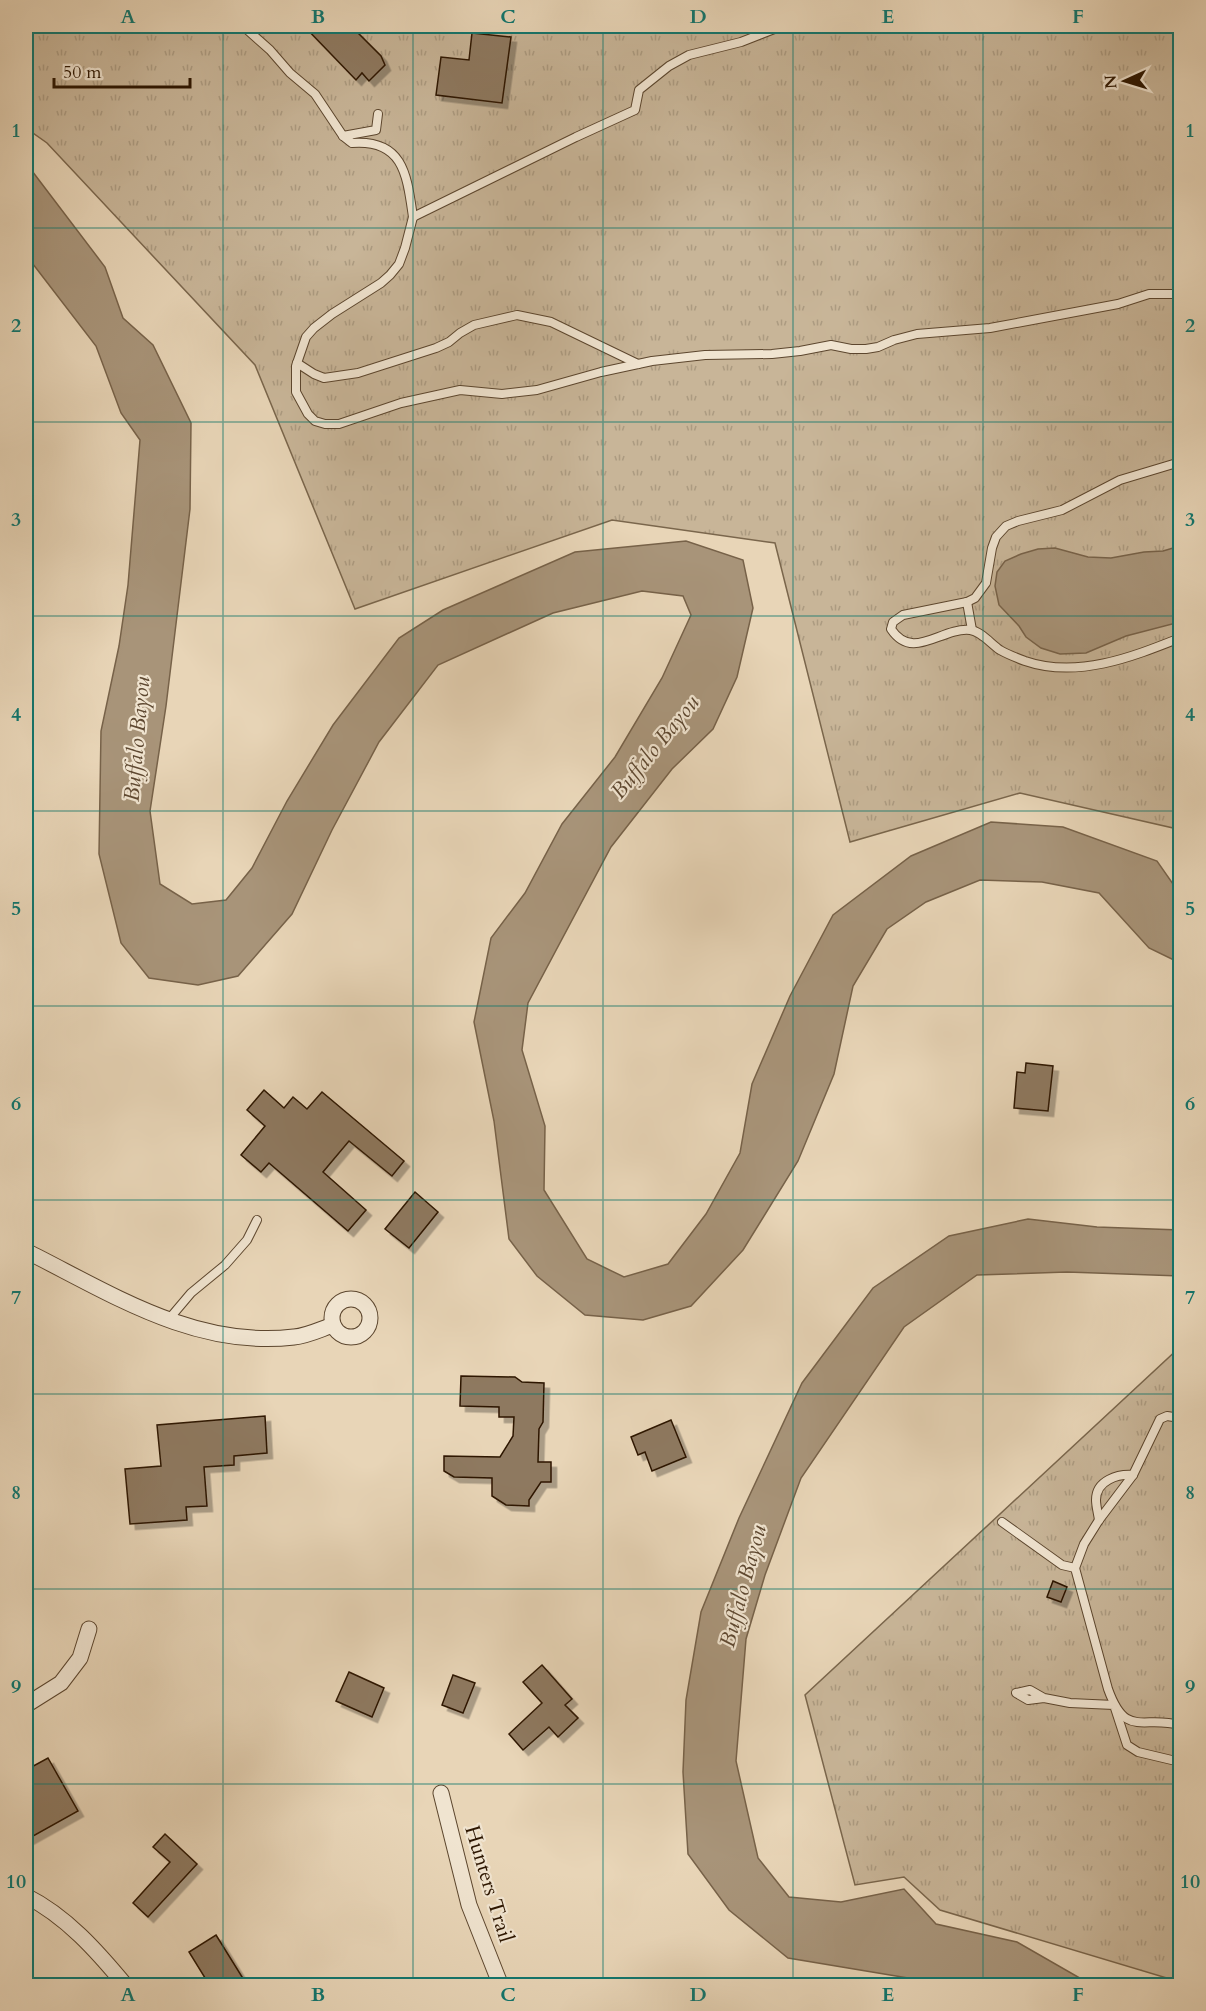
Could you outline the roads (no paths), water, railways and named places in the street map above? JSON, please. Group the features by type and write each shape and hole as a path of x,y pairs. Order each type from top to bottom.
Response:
{"street":[{"path":"26,1251 152,1315 204,1332 245,1339 295,1337 333,1325"},
{"path":"26,1705 61,1683 80,1658 89,1629"},
{"name":"Hunters Trail","path":"441,1793 469,1905 501,1986"},
{"path":"26,1896 63,1920 97,1951 126,1986"}],"lane":[{"path":"243,26 270,50 290,73 315,94 344,136 352,143 379,144 397,158 405,170 413,217 399,264 390,275 314,328 306,337 297,363 294,379 296,392 308,414 315,421 325,424 339,424 401,403 460,390 502,394 522,393 638,364 705,355 772,354 831,345 850,349 866,349 917,334 990,328 1118,304 1149,294 1180,294"},
{"path":"413,217 635,110 639,90 669,66 689,55 741,42 782,26"},
{"path":"344,136 376,130 378,114"},
{"path":"297,363 324,378 358,373 436,348 474,325 517,315 550,322 638,364"},
{"path":"972,630 945,634 914,644 896,637 891,629 893,622 903,615 967,603 975,598 986,583 996,537 1006,526 1026,518 1062,510 1120,480 1180,462"},
{"path":"967,603 972,630 1001,651 1026,662 1058,668 1120,661 1180,638"},
{"path":"168,1320 191,1293 225,1265 247,1240 257,1220"},
{"path":"1180,1418 1167,1416 1160,1419 1133,1475 1084,1544 1075,1568 1127,1745 1138,1752 1180,1762"},
{"path":"1099,1520 1096,1497 1102,1485 1112,1477 1122,1474 1133,1475"},
{"path":"1002,1522 1062,1565 1075,1568"},
{"path":"1044,1698 1070,1703 1114,1705"},
{"path":"1114,1705 1123,1718 1135,1723 1180,1725"}],"water":[{"name":"Buffalo Bayou","path":"26,163 105,267 123,318 153,345 191,423 190,509 166,706 150,811 160,884 192,904 226,900 252,868 287,801 333,725 399,638 443,610 575,552 686,541 743,560 753,608 737,677 713,729 672,769 611,847 528,1003 522,1050 545,1126 544,1190 587,1259 624,1277 668,1264 706,1214 740,1153 752,1084 790,996 833,915 911,856 991,822 1063,827 1157,861 1180,894 1180,963 1149,948 1099,893 1042,882 980,880 926,902 887,929 853,986 834,1074 798,1161 743,1250 691,1306 643,1320 585,1315 537,1276 509,1239 494,1121 474,1022 491,938 525,893 562,824 615,757 662,678 691,615 683,596 642,591 553,613 438,665 379,742 332,830 292,914 238,976 198,985 149,978 121,943 99,854 101,731 119,646 128,585 140,440 121,413 96,346 26,255"},
{"path":"1180,546 1180,622 1126,636 1086,653 1060,654 1041,648 1026,637 999,605 995,586 997,572 1005,561 1021,554 1038,549 1055,548 1088,557 1111,558 1163,551"},
{"name":"Buffalo Bayou","path":"1028,1219 1097,1227 1180,1230 1180,1276 1067,1272 977,1275 904,1327 801,1478 765,1575 746,1639 736,1761 758,1858 789,1897 841,1902 904,1889 936,1924 1017,1942 1092,1985 950,1985 788,1958 729,1910 688,1854 683,1772 686,1700 701,1612 739,1518 802,1383 873,1288 949,1236"}]}
